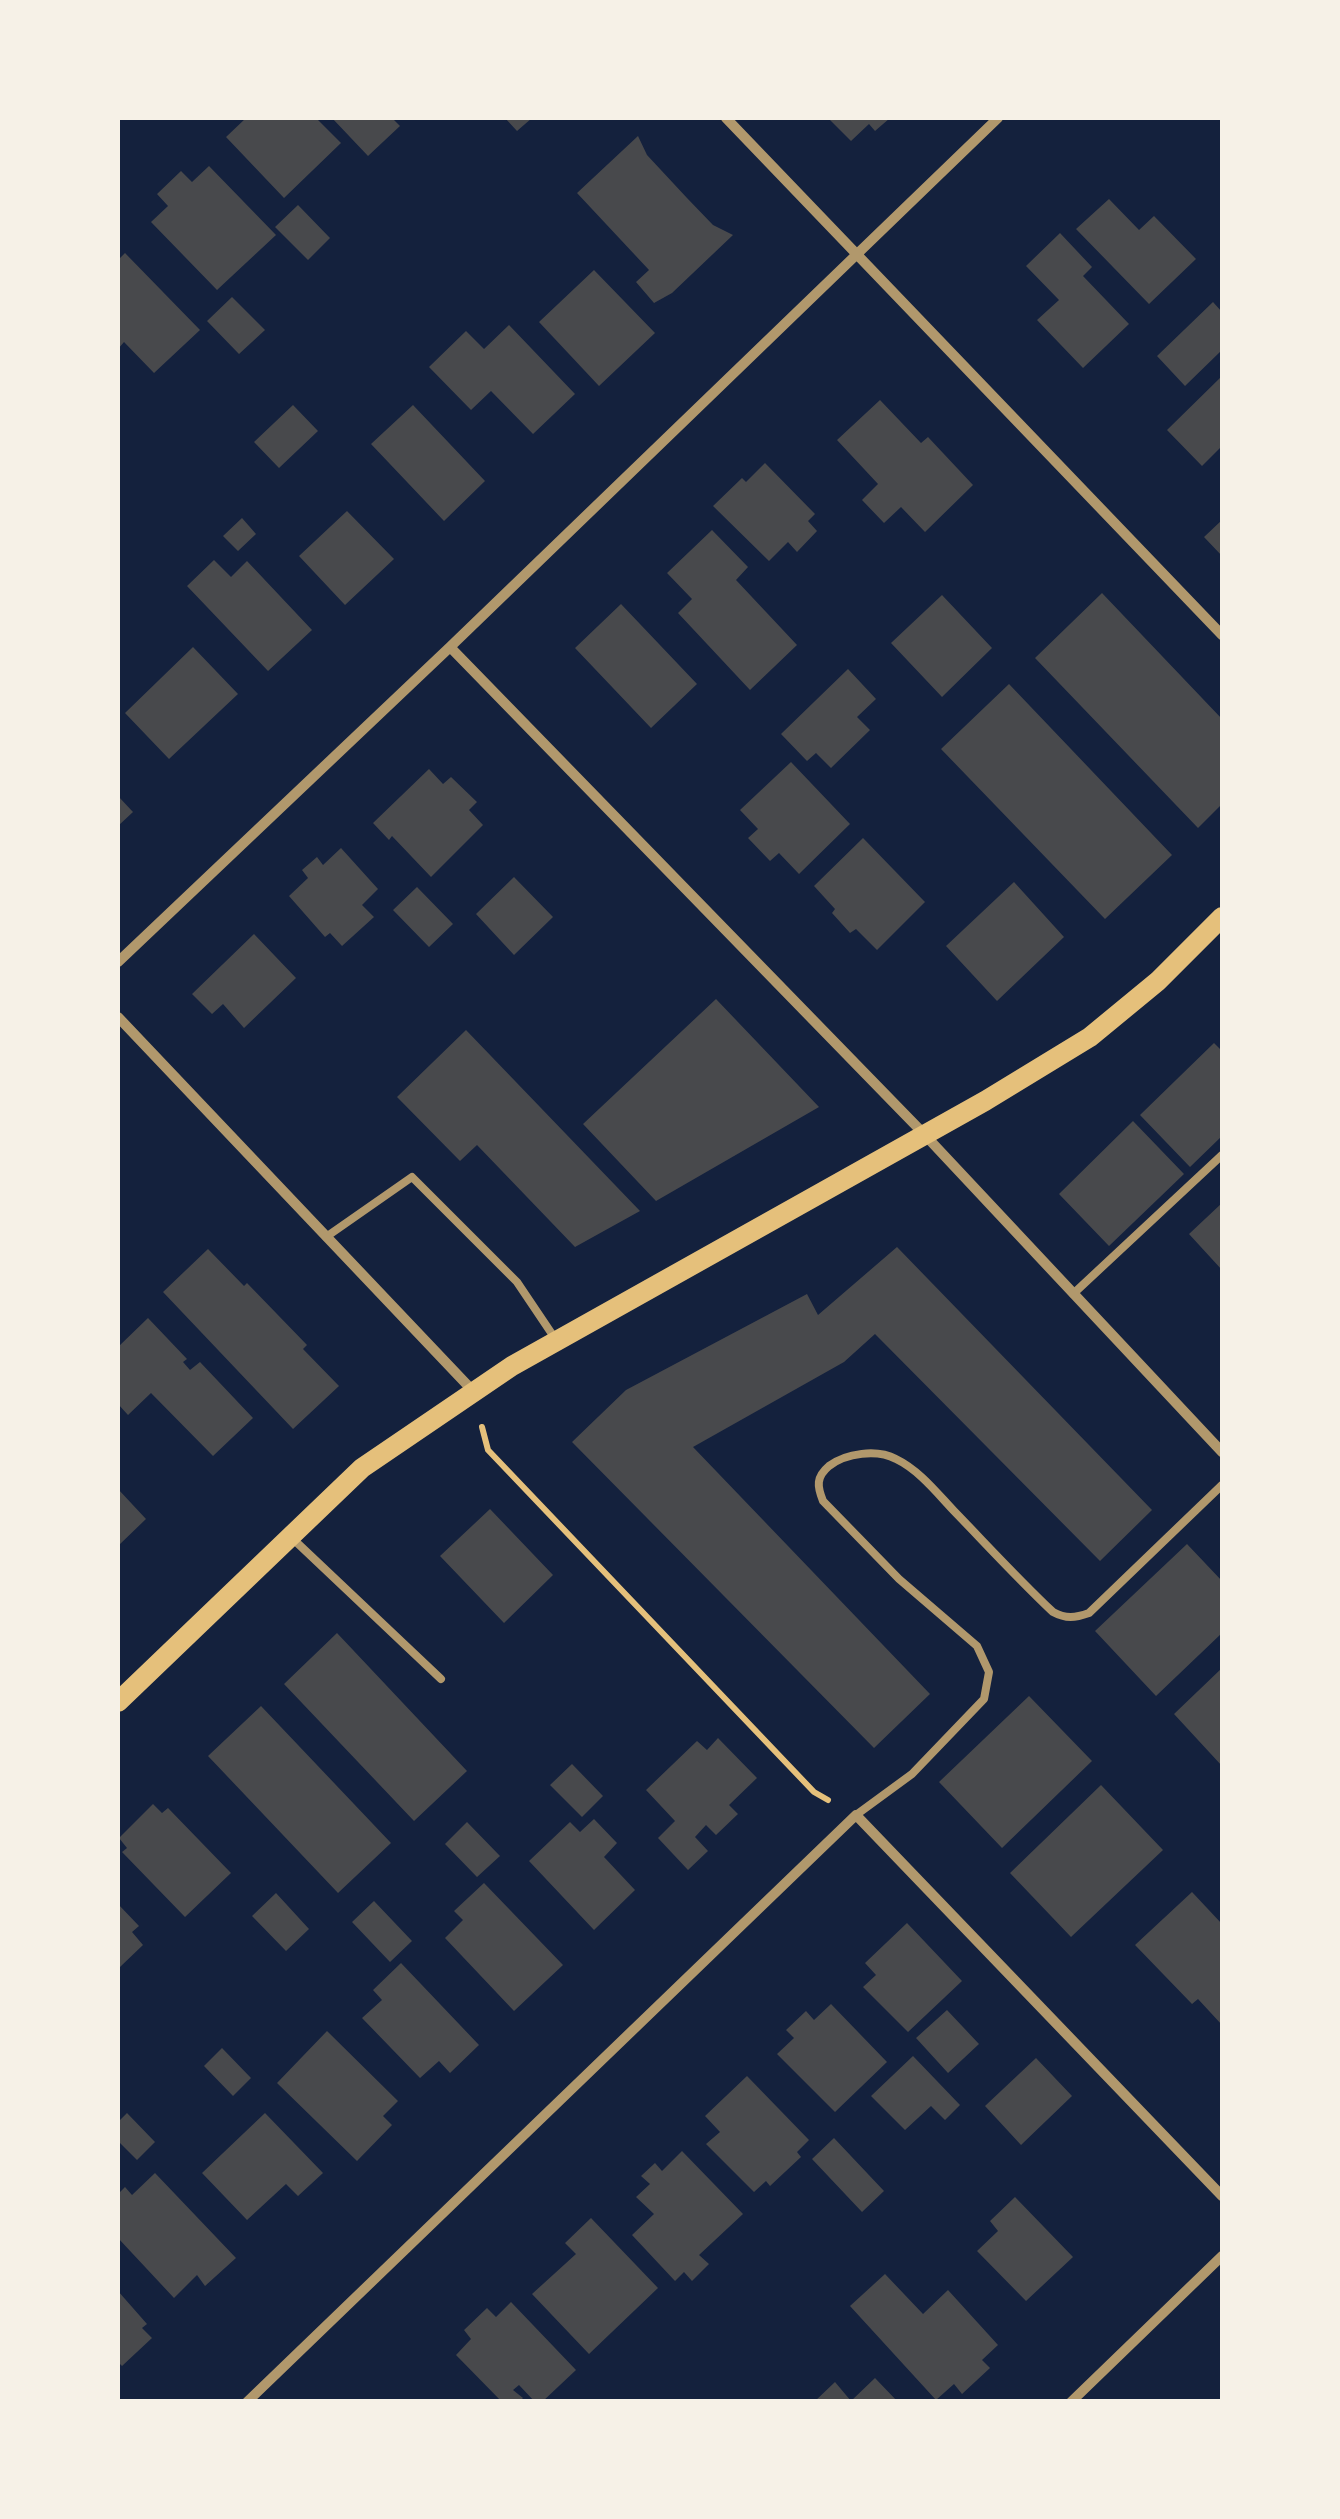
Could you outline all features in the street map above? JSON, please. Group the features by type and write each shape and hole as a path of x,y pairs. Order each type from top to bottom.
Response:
{"main road":[{"path":"118,1702 362,1468 473,1390 1090,1037 1158,980 1222,917"}],"street":[{"path":"726,118 1222,635"},
{"path":"118,962 998,118"},
{"path":"450,647 924,1134 1222,1452"},
{"path":"118,1017 473,1390"},
{"path":"247,2402 856,1815 1222,2196"},
{"path":"1071,2402 1222,2256"}],"lane":[{"path":"1073,1294 1222,1155"},
{"path":"326,1237 412,1177 517,1282 557,1341"},
{"path":"856,1815 912,1774 984,1699 989,1672 977,1646 899,1580 823,1501 818,1488 824,1471 844,1458 860,1454 895,1458 922,1477 1053,1612 1075,1618 1088,1613 1222,1485"},
{"path":"290,1536 441,1679"}],"path":[{"path":"473,1390 488,1450 814,1792 856,1815"}],"building":[{"path":"246,118 316,118 341,143 284,198 226,137"},
{"path":"332,118 392,118 400,126 368,156"},
{"path":"505,118 532,118 517,131"},
{"path":"828,118 890,118 875,131 869,124 851,141"},
{"path":"638,136 647,155 687,198 713,225 733,235 672,293 654,303 636,282 649,270 577,193"},
{"path":"209,166 276,235 217,290 151,222 168,206 157,194 181,171 192,182"},
{"path":"1109,199 1139,230 1154,216 1196,259 1149,304 1076,229"},
{"path":"298,205 330,238 308,260 275,227"},
{"path":"1060,233 1092,267 1083,276 1129,324 1083,368 1037,320 1059,300 1026,266"},
{"path":"125,253 200,330 154,373 124,342 118,349 118,260"},
{"path":"594,270 655,333 599,386 539,322"},
{"path":"232,297 265,330 239,354 207,321"},
{"path":"1213,302 1222,312 1222,350 1185,386 1157,356"},
{"path":"509,325 575,394 533,434 491,391 471,410 429,367 466,331 484,349"},
{"path":"1222,376 1222,446 1202,466 1167,430"},
{"path":"880,400 921,443 928,437 973,485 925,532 901,507 884,523 862,500 878,484 837,440"},
{"path":"293,405 318,431 279,468 254,442"},
{"path":"413,405 485,481 444,521 371,444"},
{"path":"765,463 815,514 808,521 817,531 797,552 788,542 769,561 713,506 742,478 746,482"},
{"path":"347,511 394,559 345,605 299,556"},
{"path":"242,518 256,534 238,551 223,536"},
{"path":"1222,520 1222,556 1204,537"},
{"path":"712,530 748,567 736,580 797,645 750,690 678,613 692,599 667,573"},
{"path":"214,560 231,577 247,561 312,630 268,671 187,586"},
{"path":"1102,593 1222,719 1222,804 1198,828 1035,658"},
{"path":"942,595 992,648 942,697 891,643"},
{"path":"621,604 697,684 651,728 575,648"},
{"path":"193,647 238,694 169,759 125,713"},
{"path":"848,669 876,699 857,717 870,730 831,768 816,753 807,761 781,734"},
{"path":"1009,684 1172,855 1105,919 941,749"},
{"path":"791,762 850,824 799,874 779,853 770,861 748,838 758,829 740,810"},
{"path":"429,769 443,784 451,777 477,802 469,810 483,825 431,877 392,836 389,840 373,823"},
{"path":"118,796 133,812 118,826"},
{"path":"863,838 925,902 877,950 856,929 850,933 814,886"},
{"path":"341,848 378,889 362,905 374,917 342,946 330,933 325,937 289,896 308,878 302,870 317,857 323,865"},
{"path":"514,877 553,917 514,955 476,914"},
{"path":"1014,882 1064,937 997,1001 946,946"},
{"path":"417,887 453,924 429,947 393,910"},
{"path":"254,934 296,978 244,1028 223,1004 212,1014 192,994"},
{"path":"716,999 819,1107 656,1201 583,1124"},
{"path":"466,1030 640,1211 575,1247 477,1145 460,1161 397,1097"},
{"path":"1214,1043 1222,1051 1222,1136 1190,1167 1140,1115"},
{"path":"1133,1121 1184,1174 1109,1246 1059,1194"},
{"path":"1222,1203 1222,1270 1189,1234"},
{"path":"897,1247 1152,1510 1100,1561 875,1334 844,1362 693,1447 930,1694 874,1748 572,1442 626,1390 807,1294 818,1315"},
{"path":"208,1249 307,1345 303,1349 339,1386 293,1429 163,1292"},
{"path":"148,1318 187,1359 183,1362 190,1370 200,1362 253,1418 213,1456 151,1393 128,1415 118,1404 118,1347"},
{"path":"118,1489 146,1519 118,1546"},
{"path":"490,1509 553,1575 504,1623 440,1556"},
{"path":"1187,1544 1222,1581 1222,1633 1156,1696 1095,1631"},
{"path":"337,1633 467,1771 414,1821 284,1684"},
{"path":"1222,1668 1222,1766 1174,1714"},
{"path":"1029,1696 1092,1761 1002,1848 939,1782"},
{"path":"261,1706 391,1843 338,1893 208,1756"},
{"path":"718,1738 757,1778 729,1805 738,1814 716,1835 706,1825 695,1837 708,1851 688,1870 658,1838 675,1821 646,1790 697,1741 707,1750"},
{"path":"572,1764 603,1796 582,1817 550,1785"},
{"path":"1101,1785 1163,1850 1071,1937 1010,1873"},
{"path":"153,1804 162,1813 168,1808 231,1873 185,1917 122,1852 127,1848 119,1838"},
{"path":"594,1819 617,1843 604,1857 635,1890 594,1930 529,1861 570,1822 580,1832"},
{"path":"467,1822 500,1856 477,1877 445,1844"},
{"path":"484,1883 563,1965 514,2011 445,1938 463,1920 454,1911"},
{"path":"1192,1892 1222,1924 1222,2025 1198,1999 1192,2004 1135,1945"},
{"path":"276,1893 309,1929 286,1951 252,1916"},
{"path":"374,1901 412,1941 390,1962 352,1922"},
{"path":"118,1904 139,1926 132,1932 143,1945 120,1967"},
{"path":"907,1923 962,1981 908,2032 863,1987 876,1975 865,1963"},
{"path":"401,1963 479,2045 450,2073 439,2061 420,2078 362,2018 382,2000 373,1990"},
{"path":"831,2004 887,2062 835,2112 777,2054 794,2038 786,2030 806,2011 814,2020"},
{"path":"947,2010 979,2044 948,2073 916,2038"},
{"path":"327,2031 398,2101 383,2116 392,2125 357,2161 277,2083"},
{"path":"222,2048 251,2078 233,2096 204,2066"},
{"path":"913,2056 960,2105 945,2120 931,2106 905,2130 871,2096"},
{"path":"1036,2058 1072,2096 1021,2145 985,2106"},
{"path":"747,2076 809,2140 797,2152 801,2157 770,2186 766,2181 754,2192 706,2144 720,2132 705,2116"},
{"path":"127,2113 155,2142 137,2160 118,2141 118,2122"},
{"path":"265,2113 323,2173 298,2196 286,2184 247,2220 202,2173"},
{"path":"834,2138 884,2191 862,2212 812,2159"},
{"path":"682,2151 743,2214 699,2255 709,2264 692,2281 684,2272 675,2281 632,2235 654,2214 636,2197 650,2184 641,2176 655,2163 662,2171"},
{"path":"155,2173 236,2258 205,2286 197,2275 174,2298 118,2238 118,2194 125,2187 132,2195"},
{"path":"1015,2197 1073,2257 1026,2301 977,2251 998,2231 990,2221"},
{"path":"591,2218 658,2288 589,2354 532,2294 576,2254 565,2243"},
{"path":"885,2274 923,2314 948,2290 998,2345 982,2360 990,2368 962,2394 954,2384 936,2400 850,2306"},
{"path":"118,2291 147,2324 142,2328 152,2338 122,2366 118,2362"},
{"path":"511,2302 576,2370 542,2402 535,2402 519,2385 513,2390 523,2398 519,2402 502,2402 456,2355 471,2339 464,2330 487,2308 496,2317"},
{"path":"875,2378 898,2402 814,2402 835,2382 851,2401"}]}
